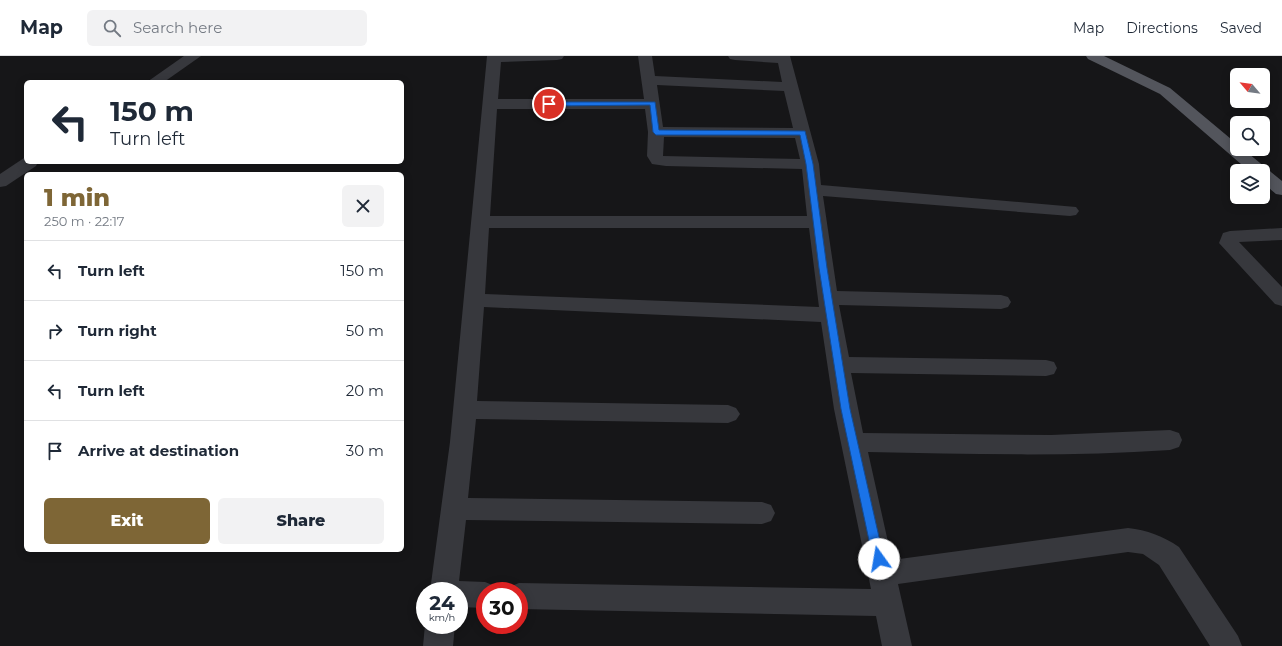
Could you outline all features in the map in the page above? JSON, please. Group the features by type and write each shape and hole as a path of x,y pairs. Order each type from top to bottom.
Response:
{"main road":[{"path":"1093,56 1165,91 1251,164"},
{"path":"1270,180 1282,190"}],"street":[{"path":"157,80 194,56"},
{"path":"445,582 464,410 494,57 557,56"},
{"path":"645,56 656,132 655,156 662,161 810,164"},
{"path":"735,56 783,57 810,164 838,365 897,646"},
{"path":"649,80 791,87"},
{"path":"490,104 653,104"},
{"path":"656,132 802,132"},
{"path":"0,182 27,164"},
{"path":"813,190 1070,210"},
{"path":"480,222 817,222"},
{"path":"1282,234 1230,237 1229,243 1282,299"},
{"path":"474,300 829,306 1001,302"},
{"path":"838,365 1046,368"},
{"path":"464,410 728,414"},
{"path":"853,442 1050,446 1115,444 1170,440"},
{"path":"454,509 762,513"},
{"path":"882,574 1128,540 1143,541 1155,545 1169,556 1227,646"},
{"path":"528,596 889,603"},
{"path":"438,646 439,634"}],"route":[{"path":"549,104 653,104 656,132 802,132 810,164 823,268 846,409 879,559"}]}
